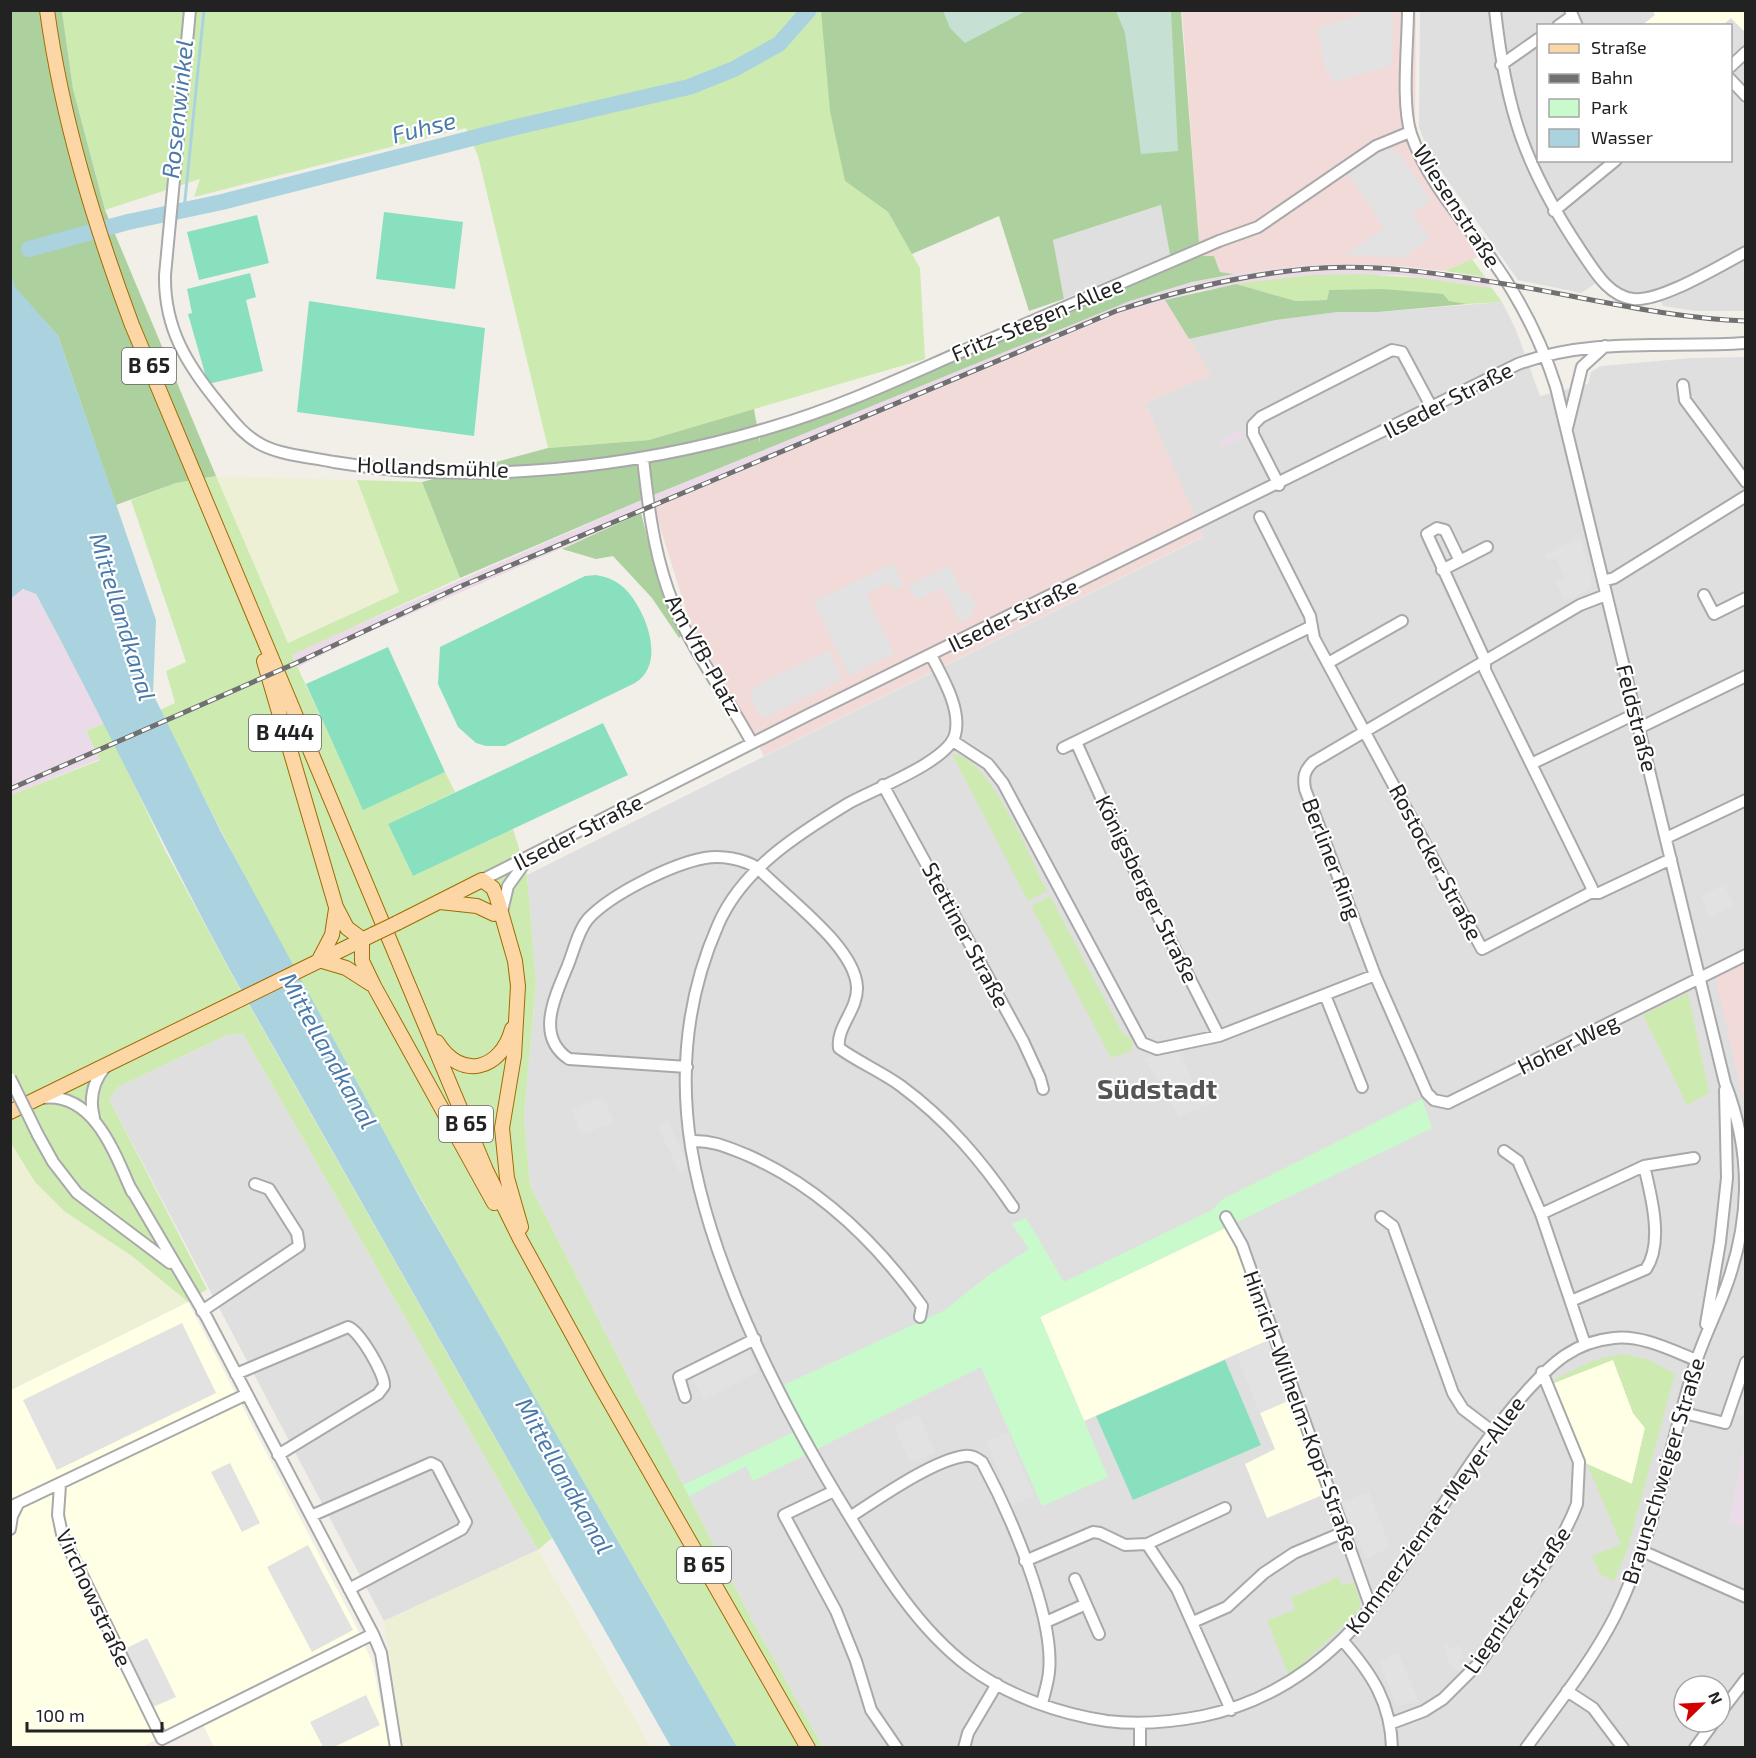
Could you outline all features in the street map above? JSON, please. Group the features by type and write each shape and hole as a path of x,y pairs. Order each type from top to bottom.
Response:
{"main road":[{"name":"B 65","path":"47,10 63,105 105,253 132,325 486,1170 520,1239 808,1748"},
{"name":"B 444","path":"246,599 336,907"},
{"path":"10,1112 482,880 493,888 517,972 514,1056 503,1114 502,1145 507,1178 532,1260"},
{"path":"438,902 470,904 498,912"},
{"path":"336,907 347,928 368,936"},
{"path":"319,960 332,935 336,907"},
{"path":"368,936 362,961 374,986 486,1191 520,1239"},
{"path":"319,960 354,972 374,986"},
{"path":"416,1007 450,1058 473,1066 499,1057 508,1041 517,1013"}],"street":[{"name":"Hollandsmühle","path":"190,10 165,296 180,349 245,435 281,452 397,470 519,470 642,459"},
{"name":"Wiesenstraße","path":"1408,10 1407,107 1410,132 1426,166 1509,285 1546,354"},
{"path":"1495,10 1501,66 1516,129 1533,172 1554,211 1600,279 1614,292 1631,299 1658,296 1746,252"},
{"path":"1501,66 1537,40"},
{"path":"1732,66 1746,51"},
{"path":"1732,80 1746,96"},
{"name":"Fritz-Stegen-Allee","path":"642,459 752,433 840,404 1220,241 1245,233 1376,146 1410,132"},
{"path":"1554,211 1614,162"},
{"name":"Ilseder Straße","path":"482,880 752,743 1279,485 1518,364 1546,354 1605,346 1746,343"},
{"path":"1566,431 1582,367 1605,346"},
{"path":"1279,485 1253,434 1253,425 1261,417 1392,350 1402,352 1432,408"},
{"name":"Feldstraße","path":"1546,354 1701,977 1725,1083 1739,1119 1745,1169"},
{"path":"1683,385 1685,400 1746,482"},
{"name":"Am VfB-Platz","path":"642,459 649,516 668,591 687,630 752,743"},
{"path":"1603,581 1614,578 1746,496"},
{"path":"1260,517 1310,616 1310,627 1366,733"},
{"path":"1460,561 1445,530 1441,527 1427,534 1427,539 1485,660 1485,670 1592,888 1590,893"},
{"path":"1442,570 1487,547"},
{"name":"Berliner Ring","path":"1434,1100 1427,1094 1405,1048 1375,975 1303,779 1305,770 1313,762 1366,733 1485,660 1586,602 1606,595"},
{"path":"1704,595 1714,614 1746,598"},
{"path":"1328,663 1402,621"},
{"path":"1063,748 1310,627"},
{"path":"931,655 953,707 956,728 953,741 988,764 1003,783 1142,1043 1157,1049 1219,1036 1375,975"},
{"path":"1639,728 1746,676"},
{"path":"1530,764 1635,714"},
{"name":"Rostocker Straße","path":"1366,733 1482,949 1590,893 1599,893 1671,859"},
{"name":"Kommerzienrat-Meyer-Allee","path":"953,741 930,760 830,815 758,868 732,898 705,957 691,1017 687,1067 691,1141 705,1207 755,1339 797,1426 834,1491 890,1580 945,1647 971,1669 997,1684 1042,1704 1076,1714 1140,1723 1190,1718 1231,1710 1288,1685 1343,1641 1406,1562 1492,1431 1554,1361 1585,1344 1611,1338 1630,1338 1696,1360"},
{"name":"Königsberger Straße","path":"1076,742 1127,855 1219,1036"},
{"name":"Stettiner Straße","path":"883,785 1023,1041 1043,1089"},
{"path":"1666,838 1746,800"},
{"path":"498,912 514,875 530,857"},
{"path":"687,1067 569,1059 556,1048 552,1039 549,1023 554,1001 582,928 596,912 658,875 705,858 748,862 758,868 831,939 854,974 856,996 852,1012 838,1038 839,1048 900,1086 944,1121 974,1153 1013,1207"},
{"name":"Hoher Weg","path":"1434,1100 1448,1103 1466,1095 1746,955"},
{"path":"1325,995 1362,1087"},
{"path":"95,1121 93,1092 98,1077 107,1065"},
{"path":"10,1078 53,1162 77,1193 109,1219 145,1242 180,1275"},
{"name":"Feldstraße","path":"1725,1083 1726,1178"},
{"path":"39,1098 54,1097 69,1101 86,1111 95,1121 130,1187 202,1311 373,1634 381,1653 396,1748"},
{"path":"691,1141 719,1143 760,1161 832,1206 882,1255 910,1289 922,1306 920,1317"},
{"path":"1504,1151 1518,1161 1541,1214 1585,1344"},
{"path":"1541,1214 1644,1166 1694,1158"},
{"path":"1571,1301 1646,1269 1653,1260 1655,1210 1644,1166"},
{"path":"1726,1178 1745,1169"},
{"name":"Braunschweiger Straße","path":"1526,1748 1568,1691 1614,1618 1642,1551 1696,1360 1723,1295 1738,1249 1745,1169"},
{"path":"1726,1178 1745,1186"},
{"name":"Braunschweiger Straße","path":"1702,1345 1720,1242 1726,1178"},
{"path":"202,1311 299,1246 297,1233 269,1189 255,1184"},
{"path":"130,1187 147,1223 148,1232 145,1242"},
{"name":"Hinrich-Wilhelm-Kopf-Straße","path":"1226,1216 1242,1245 1371,1608"},
{"path":"1381,1216 1393,1226 1452,1393 1463,1409 1492,1431"},
{"path":"236,1374 348,1327 357,1332 382,1376 384,1386 378,1394 278,1455"},
{"path":"685,1397 679,1377 755,1339"},
{"path":"1680,1412 1725,1423 1746,1362"},
{"name":"Liegnitzer Straße","path":"1392,1723 1424,1711 1443,1700 1482,1660 1558,1545 1572,1516 1580,1479 1579,1462 1542,1372"},
{"path":"10,1529 14,1505 247,1394"},
{"path":"850,1516 934,1467 958,1458 974,1457 982,1462 1025,1560 1046,1622 1049,1673 1042,1704"},
{"path":"311,1516 431,1462 437,1466 463,1514 466,1522 462,1529 349,1589"},
{"name":"Virchowstraße","path":"60,1485 58,1515 62,1534 162,1739 373,1634"},
{"path":"834,1491 784,1515 836,1611 856,1661 871,1710 880,1727 897,1748"},
{"path":"1025,1560 1093,1532 1125,1545 1147,1544 1225,1508"},
{"path":"1193,1622 1227,1607 1264,1573 1294,1553 1344,1532"},
{"path":"1147,1544 1164,1567 1193,1622 1231,1710"},
{"path":"1642,1551 1746,1597"},
{"path":"1075,1579 1099,1634"},
{"path":"1046,1622 1086,1605"},
{"path":"1343,1641 1358,1657 1385,1702 1392,1723 1392,1748"},
{"path":"1732,1697 1746,1679"},
{"path":"964,1748 968,1733 997,1684"},
{"path":"1568,1691 1593,1708 1623,1748"},
{"path":"1140,1723 1140,1748"},
{"path":"1695,1748 1705,1734"}],"shaded area":[{"path":"943,11 1026,11 965,43 950,28"},
{"path":"1116,11 1171,11 1178,151 1141,154 1125,33"},
{"path":"1182,11 1416,11 1415,128 1424,153 1487,248 1478,257 1445,271 1399,266 1309,265 1234,274 1220,272 1214,256 1200,256"},
{"path":"1370,11 1393,11 1392,65 1335,82 1326,71 1317,29"},
{"path":"1420,11 1745,11 1745,311 1695,311 1663,306 1656,291 1626,293 1604,278 1581,293 1518,280 1429,154 1419,127"},
{"path":"1653,11 1745,11 1745,32 1731,18 1724,24 1644,24 1655,15"},
{"path":"1386,149 1398,152 1432,200 1412,213 1430,239 1404,258 1345,255 1384,228 1347,172"},
{"path":"1162,205 1170,255 1064,299 1053,240"},
{"path":"1363,264 1485,277 1492,288 1398,275 1310,275 1198,291 1118,314 654,508 356,638 298,667 292,654 651,496 1130,301 1193,282 1234,274 1309,265"},
{"path":"1165,300 1211,375 1145,403 1204,536 764,756 690,623 654,508 1118,314"},
{"path":"1502,302 1516,330 1540,396 1588,384 1591,372 1601,366 1692,358 1745,357 1746,960 1735,1057 1746,1107 1746,1376 1733,1413 1745,1417 1746,1438 1730,1522 1745,1527 1745,1747 823,1747 753,1622 530,1185 524,1117 536,982 527,875 1203,537 1145,403 1210,375 1189,339 1276,320 1338,312 1378,312"},
{"path":"1240,430 1244,437 1223,448 1219,441"},
{"path":"216,476 357,480 399,592 288,643"},
{"path":"1580,537 1592,580 1588,590 1565,601 1556,582 1565,577 1556,557 1547,562 1544,555"},
{"path":"893,563 904,586 893,591 889,582 866,594 894,654 849,676 813,602"},
{"path":"949,565 963,594 969,591 977,606 972,608 974,614 960,623 943,588 916,600 908,585"},
{"path":"26,589 36,594 105,723 86,731 100,759 11,795 11,598 14,593"},
{"path":"829,650 843,679 767,717 760,716 750,697 754,686"},
{"path":"1724,885 1734,905 1710,917 1701,896"},
{"path":"1745,960 1745,1107 1715,976"},
{"path":"243,1034 538,1550 384,1621 109,1099 118,1087 227,1035"},
{"path":"1180,1052 1198,1093 1209,1088 1215,1102 1179,1117 1145,1058"},
{"path":"603,1097 614,1122 581,1135 571,1110"},
{"path":"668,1121 689,1168 679,1172 658,1126"},
{"path":"11,1143 132,1256 188,1302 11,1390"},
{"path":"1227,1227 1271,1339 1084,1421 1040,1317"},
{"path":"188,1302 354,1622 373,1664 389,1747 214,1747 200,1719 141,1747 11,1748 11,1390"},
{"path":"182,1323 216,1393 57,1470 23,1400"},
{"path":"1271,1339 1292,1399 1260,1413 1237,1356"},
{"path":"748,1350 758,1372 703,1400 692,1377"},
{"path":"1613,1359 1633,1413 1645,1428 1632,1484 1587,1464 1554,1383"},
{"path":"1745,1376 1745,1417 1733,1413"},
{"path":"1292,1399 1325,1494 1267,1518 1245,1464 1275,1449 1260,1413"},
{"path":"919,1415 935,1453 910,1463 894,1425"},
{"path":"1008,1433 1034,1496 1012,1505 986,1441"},
{"path":"1745,1438 1746,1527 1730,1523"},
{"path":"230,1463 260,1523 242,1532 211,1472"},
{"path":"1369,1492 1390,1547 1366,1559 1342,1503"},
{"path":"308,1545 353,1630 312,1652 267,1567"},
{"path":"538,1550 651,1747 403,1747 384,1621"},
{"path":"147,1638 176,1697 153,1707 125,1649"},
{"path":"1447,1644 1450,1649 1460,1645 1464,1657 1458,1661 1465,1669 1462,1673 1453,1668 1448,1660 1443,1645"},
{"path":"1398,1653 1419,1702 1397,1706 1379,1662"},
{"path":"366,1695 380,1725 334,1747 323,1747 310,1722"}],"green space":[{"path":"10,11 62,11 73,89 105,210 216,476 176,483 116,505 58,336 14,287 10,270"},
{"path":"62,11 821,11 845,181 888,212 920,268 925,359 649,440 548,448 478,156 466,128 194,197 200,179 105,210 73,89"},
{"path":"821,11 1181,11 1199,242 1170,255 1161,205 1053,240 1064,299 1029,311 999,216 912,254 888,212 845,181 830,111"},
{"path":"384,212 463,222 455,289 376,279"},
{"path":"257,215 269,263 199,280 187,232"},
{"path":"1200,256 1214,256 1220,272 1234,274 1192,282 1130,301 651,496 460,578 422,482 548,448 649,440 754,409 760,443 760,437 851,406"},
{"path":"1472,259 1485,277 1445,271"},
{"path":"250,273 256,297 246,300 263,371 208,384 188,314 192,313 187,289"},
{"path":"1361,274 1422,278 1492,288 1502,302 1467,304 1329,290 1327,300 1296,301 1236,284 1310,275"},
{"path":"1236,284 1296,301 1327,300 1329,290 1383,289 1443,294 1449,301 1467,304 1378,312 1338,312 1276,320 1189,339 1165,300"},
{"path":"309,301 485,328 474,436 297,412"},
{"path":"216,476 288,643 399,592 357,480 422,482 460,578 292,655 363,809 445,772 455,792 388,824 413,876 513,829 527,875 536,982 524,1117 530,1185 753,1622 823,1747 737,1747 368,1104 296,974 160,710 175,703 166,671 186,662 131,500 176,483"},
{"path":"641,513 655,568 684,633 679,638 652,598 613,556 596,559 562,549"},
{"path":"596,575 621,585 635,601 647,625 651,652 650,664 644,675 635,683 505,746 486,746 476,743 458,727 438,684 440,647 585,576"},
{"path":"388,647 445,772 363,810 306,684"},
{"path":"105,723 165,850 232,975 552,1538 538,1550 243,1034 227,1035 118,1087 109,1099 207,1289 188,1302 132,1256 64,1211 35,1182 11,1143 11,795 100,760 86,731"},
{"path":"603,723 628,775 413,876 388,824"},
{"path":"952,754 966,759 981,772 995,790 1047,891 1028,901"},
{"path":"1050,896 1124,1036 1130,1037 1133,1044 1131,1051 1111,1058 1031,906"},
{"path":"1688,993 1709,1093 1687,1105 1643,1015"},
{"path":"1422,1099 1432,1128 1040,1317 1108,1477 1042,1506 981,1367 753,1481 746,1466 689,1496 683,1485 804,1427 784,1385 945,1310 989,1275 1029,1249 1012,1224 1026,1218 1064,1282 1212,1210 1223,1199"},
{"path":"1622,1354 1647,1359 1675,1374 1628,1547 1614,1581 1600,1574 1592,1556 1621,1544 1587,1464 1632,1484 1645,1428 1633,1413 1613,1360 1554,1383 1554,1380 1594,1360"},
{"path":"1225,1360 1261,1445 1133,1500 1096,1416"},
{"path":"1339,1577 1342,1586 1354,1582 1361,1604 1356,1614 1289,1676 1267,1620 1295,1610 1291,1598"}],"water":[{"name":"Mittellandkanal","path":"10,270 15,287 58,336 156,620 153,694 221,832 420,1198 737,1747 671,1747 232,974 36,594 23,589 11,598"}],"waterway":[{"name":"Rosenwinkel","path":"184,210 204,10"},
{"name":"Fuhse","path":"29,249 128,222 222,202 512,128 689,87 734,69 779,44 809,10"}],"railway":[{"path":"10,789 294,664 459,587 1116,311 1163,296 1234,279 1307,269 1358,267 1486,281 1657,312 1746,321"}],"district":[{"name":"Südstadt","path":"1157,1089"}]}
